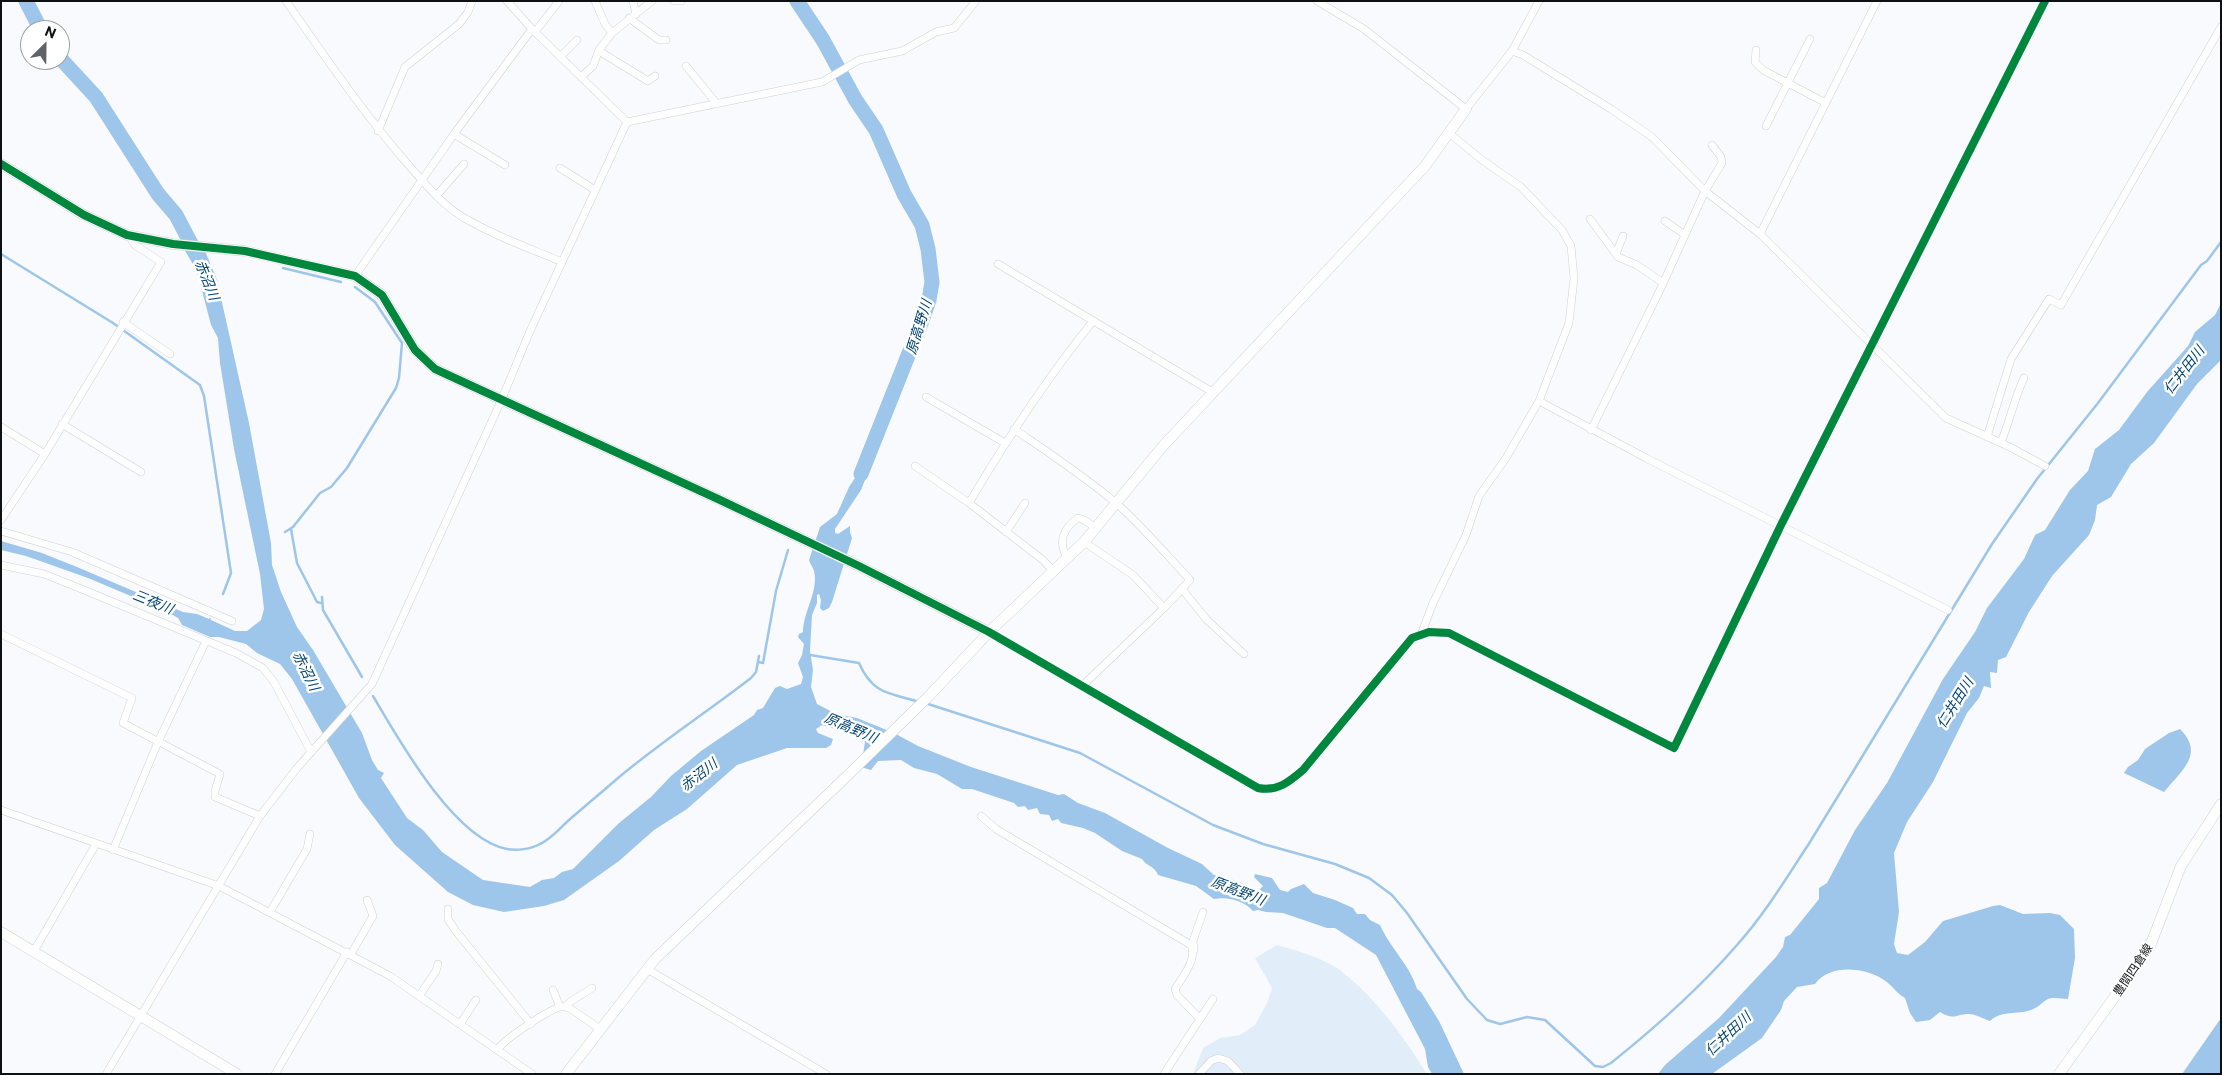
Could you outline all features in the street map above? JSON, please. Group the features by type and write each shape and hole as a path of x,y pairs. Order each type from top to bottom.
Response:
{"street":[{"path":"286,1 378,131 437,195 460,216 562,262"},
{"path":"378,131 404,67 459,24 468,12 472,1"},
{"path":"507,1 533,31 627,122"},
{"path":"355,276 454,134 533,31 559,1"},
{"path":"595,1 605,24 612,33"},
{"path":"633,1 633,16 659,40 666,40"},
{"path":"582,77 593,66 599,51 612,33 652,1"},
{"path":"674,1 681,1"},
{"path":"627,122 822,82 859,60 902,51 936,32 954,28 976,1"},
{"path":"1317,1 1364,29 1466,108"},
{"path":"566,1074 646,969 756,861 845,778 928,696 989,632 1084,542 1163,446 1425,166 1466,108 1512,51 1539,1"},
{"path":"1760,234 1877,1"},
{"path":"1,164 84,215 127,235 173,244 245,251 355,276 382,295 415,350 426,363 451,378 654,469 859,566 989,632 1258,788 1269,790 1281,787 1303,770 1412,638 1429,632 1449,633 1674,748 1781,525 1873,346 2045,1"},
{"path":"1987,436 2011,359 2049,299 2061,305 2221,27"},
{"path":"1766,126 1810,39"},
{"path":"560,57 577,40"},
{"path":"1756,50 1755,62 1757,64 1787,83 1826,103"},
{"path":"599,51 648,81 655,76"},
{"path":"1512,51 1523,55 1611,109 1652,137 1705,191 1760,234 1946,418 2001,442 2045,466"},
{"path":"686,66 717,104"},
{"path":"106,1074 260,816 278,791 359,700 377,675 562,262 627,122"},
{"path":"1421,635 1433,603 1466,535 1479,496 1506,458 1539,401 1569,324 1574,278 1571,246 1562,230 1521,187 1482,160 1449,133"},
{"path":"454,134 505,165"},
{"path":"1591,430 1663,283 1705,191 1722,160 1712,144"},
{"path":"437,195 464,164"},
{"path":"560,168 595,190"},
{"path":"1590,219 1621,259 1637,265 1663,283"},
{"path":"1665,221 1685,235"},
{"path":"3,516 45,454 121,325 161,262 135,245 127,235"},
{"path":"1616,254 1623,236"},
{"path":"998,264 1214,392"},
{"path":"969,503 1005,442 1062,359 1093,321"},
{"path":"121,325 170,354"},
{"path":"2001,442 2008,425 2014,400 2024,378"},
{"path":"926,397 1005,442"},
{"path":"1539,401 1591,430 1948,610"},
{"path":"62,424 141,472"},
{"path":"1,427 45,454"},
{"path":"1014,429 1090,482 1116,503 1146,531 1190,580 1164,608 1083,685"},
{"path":"915,466 969,503 1043,560 1053,571"},
{"path":"1006,532 1025,503"},
{"path":"1067,558 1062,546 1062,535 1065,531 1078,518 1096,528"},
{"path":"1,531 72,552 232,621"},
{"path":"1084,542 1133,574 1164,608"},
{"path":"1,565 44,574 236,653 263,668 274,682 312,752"},
{"path":"1182,589 1207,620 1244,654"},
{"path":"1,634 132,698 123,723 220,774 214,791 215,797 260,816"},
{"path":"113,850 158,742 206,641"},
{"name":"豊間四倉線","path":"2059,1074 2149,949 2181,866 2221,804"},
{"path":"1,810 219,886 390,976 532,1074"},
{"path":"981,816 996,829 1191,945 1194,950"},
{"path":"270,912 307,849 310,834"},
{"path":"34,952 96,844"},
{"path":"275,1074 373,916 367,900"},
{"path":"448,909 448,919 455,930 531,1024"},
{"path":"1200,1019 1177,995 1175,989 1193,957 1193,941 1203,912"},
{"path":"1,932 237,1074"},
{"path":"419,996 436,971 438,964"},
{"path":"646,969 826,1074"},
{"path":"497,1050 531,1024 563,1007 592,988"},
{"path":"553,990 563,1007 600,1029"},
{"path":"1164,1074 1213,999"},
{"path":"460,1024 476,1000"},
{"path":"1199,1074 1211,1061 1218,1058 1228,1061 1240,1074"}],"shaded area":[{"path":"1277,945 1319,959 1335,967 1354,982 1378,1006 1409,1046 1427,1074 1193,1074 1203,1048 1220,1038 1240,1035 1255,1025 1267,1003 1272,988 1255,958"}],"water":[{"name":"三夜川","path":"184,249 205,251 217,280 249,423 271,543 272,565 281,592 297,627 313,650 362,733 372,760 378,770 384,773 381,778 407,818 423,830 442,852 483,880 530,887 542,880 554,878 562,872 573,869 619,823 651,797 671,776 701,751 754,715 757,710 763,708 775,688 780,686 787,689 801,684 803,677 798,663 804,644 798,637 803,632 815,579 814,570 809,560 820,527 837,514 849,487 861,469 870,444 867,475 861,490 835,529 835,533 838,534 850,526 852,538 832,602 829,608 823,611 820,608 821,600 819,594 817,595 817,603 812,615 810,651 813,670 811,687 817,704 836,714 857,718 894,733 918,746 971,767 1058,795 1064,794 1078,803 1105,813 1168,848 1202,864 1214,875 1237,881 1258,891 1263,886 1254,877 1255,874 1272,878 1280,890 1288,892 1304,884 1313,893 1353,908 1357,914 1365,914 1370,920 1380,925 1410,972 1417,989 1421,992 1439,1021 1464,1074 1432,1074 1428,1067 1425,1049 1376,955 1335,928 1327,928 1283,913 1253,911 1246,904 1236,900 1214,899 1196,886 1158,875 1142,859 1122,851 1095,833 1061,823 1058,819 1052,821 1049,815 1040,814 1037,808 1028,810 1025,806 1018,807 1014,803 972,789 962,789 937,774 914,768 901,760 878,761 871,770 861,767 865,742 859,737 822,725 816,729 818,733 833,739 831,745 826,748 787,748 737,765 687,809 654,830 619,861 564,900 544,906 504,912 473,905 448,892 395,845 359,798 292,679 280,664 257,653 246,644 219,637 210,637 182,625 178,618 164,610 88,578 26,556 1,550 1,541 42,553 183,612 197,614 209,619 210,617 211,620 235,631 247,631 261,620 264,609 260,574 234,449 220,363 218,338 211,325 197,271"},
{"name":"仁井田川","path":"2221,303 2221,360 2197,384 2154,443 2131,464 2111,497 2097,505 2095,520 2089,535 2052,576 2029,612 2006,657 1998,660 1997,673 1990,672 1991,688 1984,686 1979,698 1967,713 1933,782 1907,822 1894,853 1899,912 1894,944 1897,953 1908,955 1925,942 1943,921 1993,906 2000,905 2023,914 2050,913 2060,915 2074,929 2075,958 2068,999 2048,999 2033,1009 2000,1015 1990,1021 1971,1014 1952,1017 1940,1012 1930,1020 1916,1022 1910,1013 1905,998 1884,980 1867,972 1857,970 1838,971 1829,973 1815,984 1797,987 1784,1001 1781,1010 1762,1038 1712,1074 1658,1074 1665,1065 1719,1018 1776,957 1783,947 1785,937 1790,935 1819,899 1819,888 1827,883 1855,830 1887,783 1943,679 1975,632 1987,608 2024,559 2035,535 2045,530 2070,490 2088,471 2095,449 2119,430 2147,392 2188,346 2195,332 2215,315"},
{"path":"2180,729 2191,746 2191,754 2184,769 2164,792 2124,773 2128,767 2138,760 2145,749 2169,733"},
{"path":"2221,1018 2221,1074 2182,1074"}],"waterway":[{"name":"赤沼川","path":"26,1 36,20"},
{"name":"原高野川","path":"797,1 823,40 855,99 876,130 904,194 922,225 928,249 932,282 929,300 861,474"},
{"name":"赤沼川","path":"70,69 96,97 158,194 176,215 199,259"},
{"path":"925,703 1080,753 1213,825 1263,844 1335,864 1369,878 1392,895 1407,913 1467,999 1487,1020 1500,1024 1527,1017 1545,1020 1595,1066 1603,1067 1611,1063 1677,1007 1723,961 1757,921 1810,842 1992,544 2037,479 2098,403 2201,265 2207,261 2221,242"},
{"path":"1,254 113,323 200,385 204,396 231,573 223,594"},
{"path":"283,268 341,282"},
{"path":"285,532 293,527 320,493 331,487 347,468 396,388 399,378 402,343 375,302 355,287"},
{"path":"291,529 297,563 317,602 321,603"},
{"path":"758,662 763,663 776,591 788,550"},
{"path":"322,597 323,610 362,677"},
{"path":"810,655 859,663 864,673 877,687 891,694 920,702"},
{"path":"373,696 413,761 448,808 467,827 487,841 507,849 519,850 540,844 548,839 634,765 751,678 756,672 759,656"}],"cycle path":[{"path":"1,164 84,215 127,235 173,244 245,251 355,276 382,295 415,350 435,369 859,566 989,632 1258,788 1271,789 1288,782 1303,770 1412,638 1429,632 1449,633 1674,748 1781,525 2045,1"}]}
